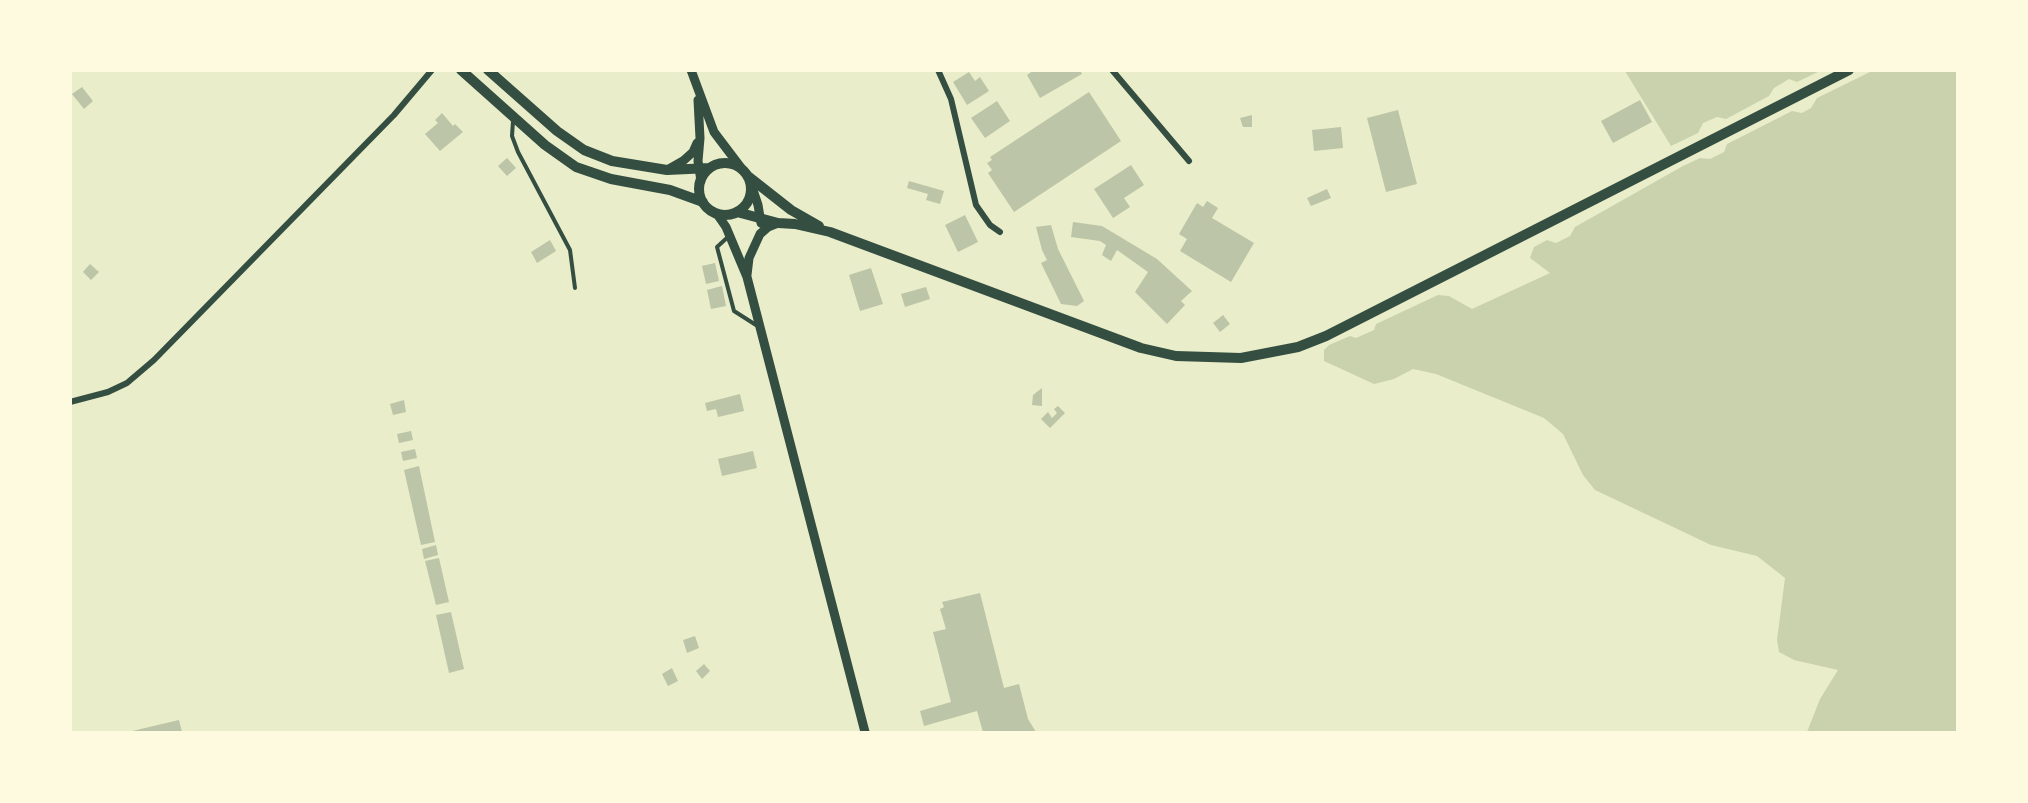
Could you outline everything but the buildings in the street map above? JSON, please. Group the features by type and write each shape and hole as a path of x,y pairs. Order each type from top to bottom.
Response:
{"main road":[{"path":"461,70 561,158 610,179 670,190 703,202"},
{"path":"488,70 557,131 584,150 612,161 667,171 704,169 726,163 791,210 830,232"},
{"path":"704,169 699,192 703,202 717,214 737,213 830,232 1141,348 1176,356 1241,358 1298,347 1326,336 1849,70"},
{"path":"737,213 750,198 748,178"}],"street":[{"path":"70,402 108,392 126,383 154,360 394,115 432,70"},
{"path":"691,70 714,132 748,178 760,217 760,234"},
{"path":"938,70 951,99 976,205 990,225 1000,232"},
{"path":"1112,70 1189,161"},
{"path":"697,91 704,169"},
{"path":"667,171 693,152 700,138"},
{"path":"717,214 729,235 747,277 864,732"},
{"path":"747,277 749,258 760,234 768,227 778,223"}],"lane":[{"path":"514,117 512,136 570,250 575,288"},
{"path":"729,235 717,247 734,311 760,327"}],"green space":[{"path":"1625,71 1820,71 1797,82 1789,79 1774,88 1769,96 1726,119 1717,117 1703,123 1698,133 1671,146"},
{"path":"1872,71 1957,71 1957,732 1807,732 1820,699 1838,670 1794,660 1779,652 1777,640 1785,578 1757,556 1711,545 1595,490 1583,475 1563,434 1544,418 1436,374 1413,369 1394,379 1374,384 1324,361 1324,350 1329,345 1350,336 1356,338 1374,330 1376,324 1438,295 1449,296 1472,309 1550,273 1530,258 1534,247 1547,240 1556,243 1570,236 1575,227 1683,166 1700,158 1710,159 1724,152 1727,144 1792,111 1802,113 1811,108 1817,98"}]}
